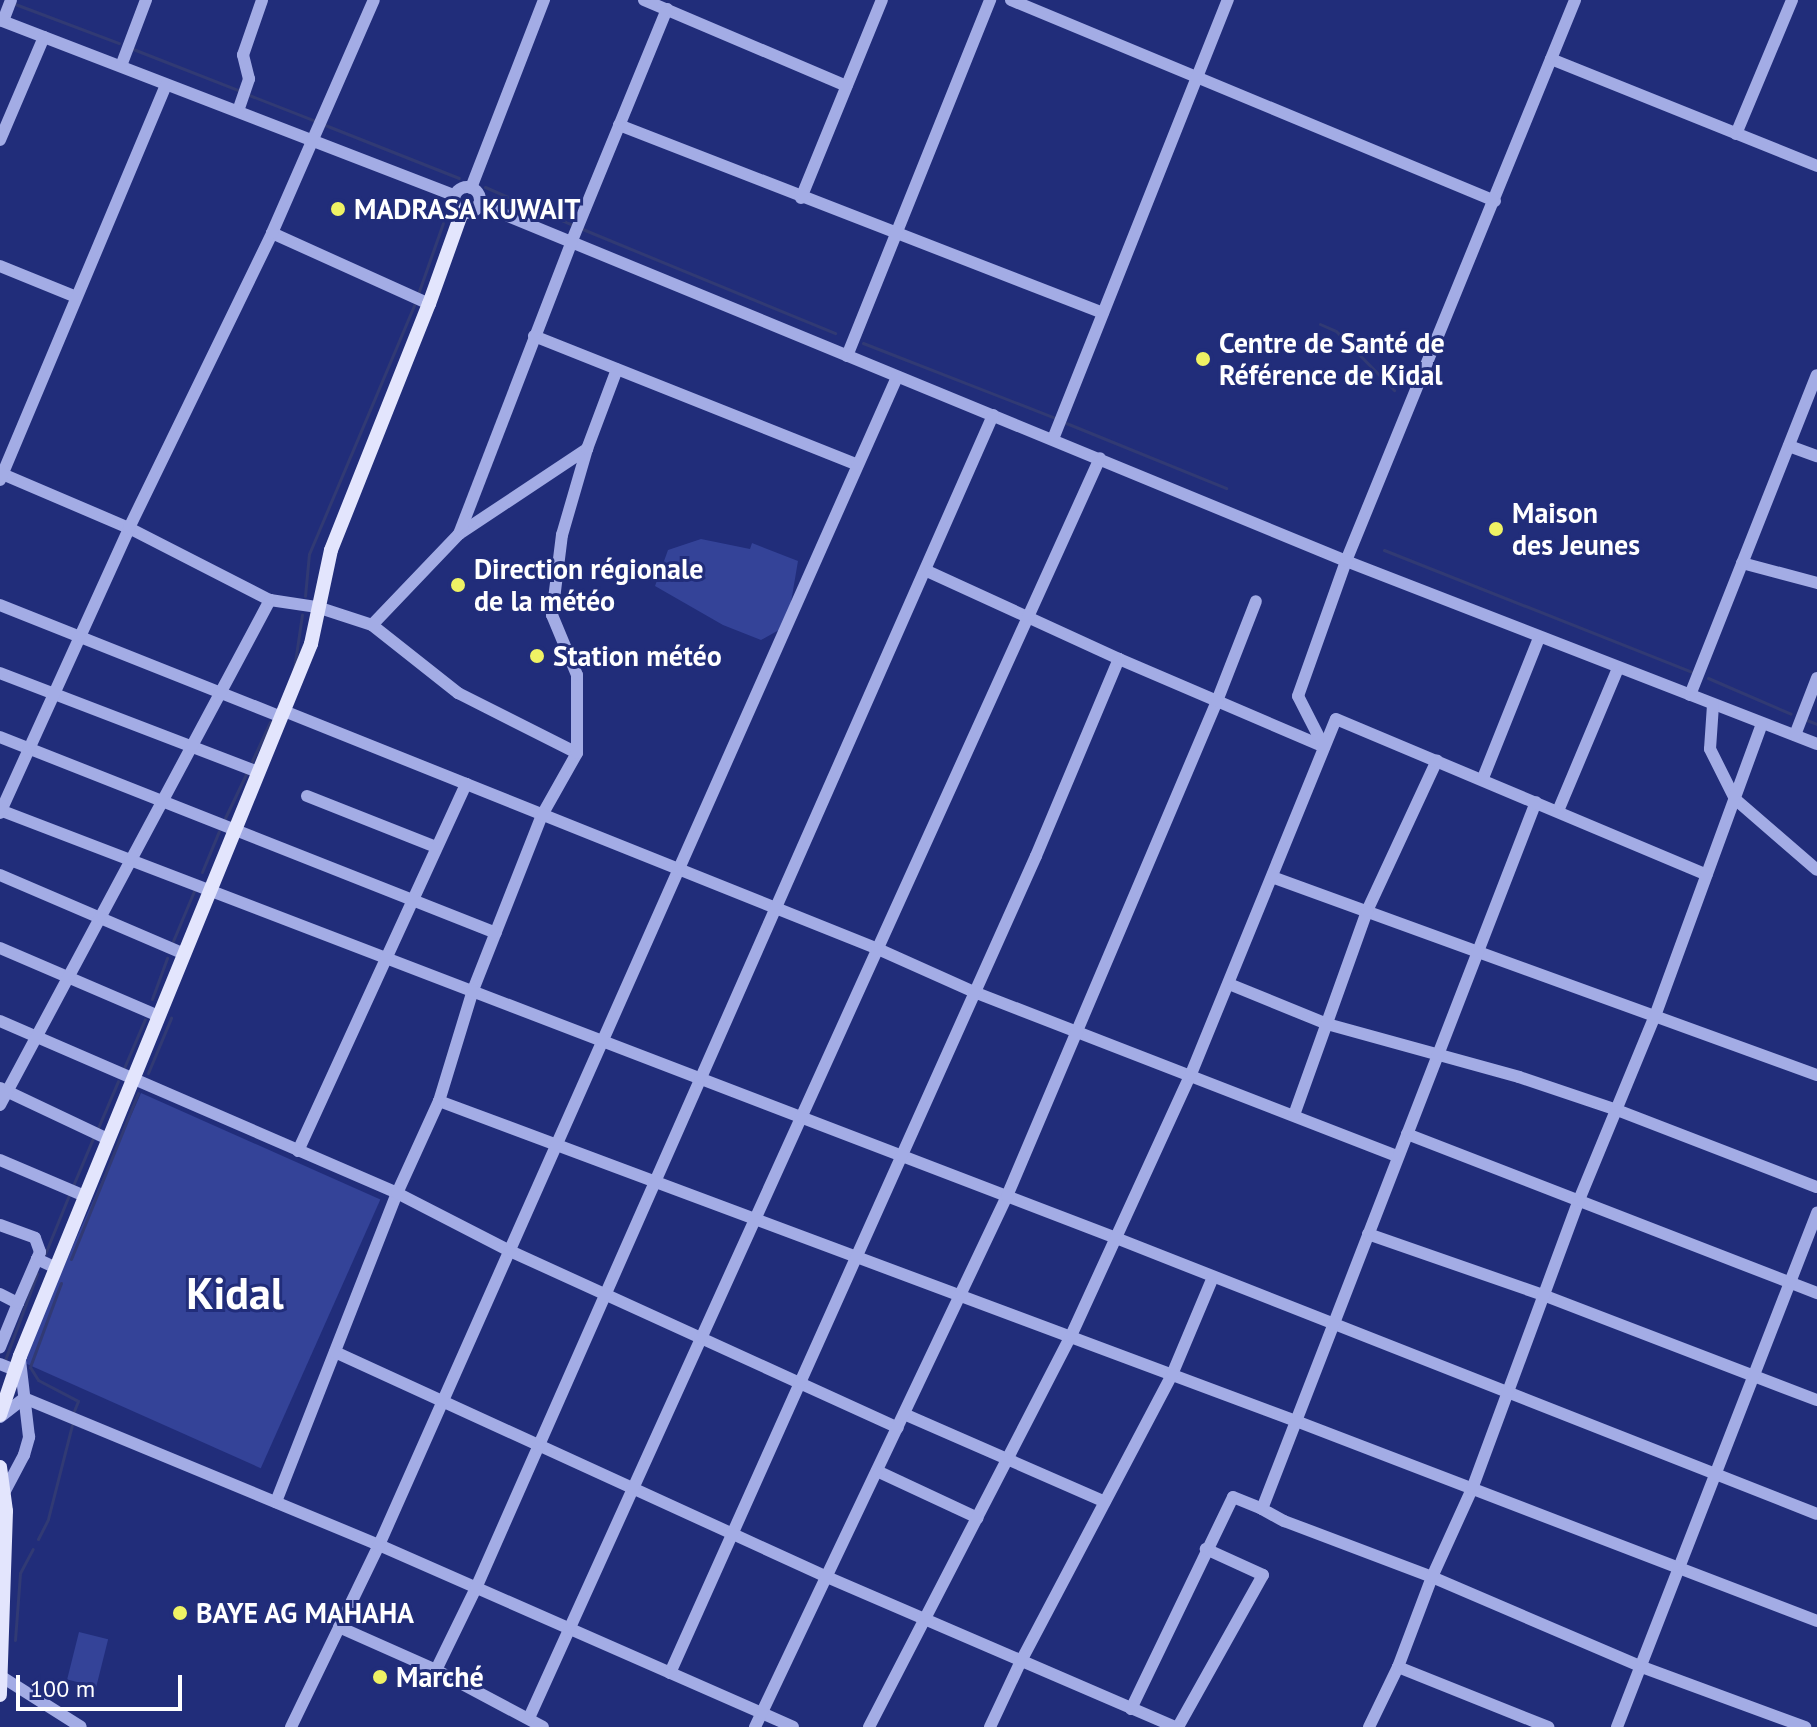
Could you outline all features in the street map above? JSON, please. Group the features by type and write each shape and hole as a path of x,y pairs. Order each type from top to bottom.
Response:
{"main road":[{"path":"0,1416 17,1363 311,644 331,550 429,304 462,212"},
{"path":"0,1467 5,1491 0,1695"}],"street":[{"path":"11,0 2,21 454,195"},
{"path":"121,66 146,0"},
{"path":"238,111 249,79 243,55 262,0"},
{"path":"374,0 315,140 129,528 0,811 1116,1238 1817,1514"},
{"path":"471,188 544,0"},
{"path":"644,0 847,86"},
{"path":"801,198 882,0"},
{"path":"847,356 990,0"},
{"path":"1011,0 1196,80 1495,201"},
{"path":"1053,439 1228,0"},
{"path":"1324,747 1298,696 1346,561 1575,0"},
{"path":"1736,134 1792,0"},
{"path":"459,534 534,336 667,9"},
{"path":"0,140 44,37"},
{"path":"1551,59 1817,166"},
{"path":"166,85 74,296 1,475 129,528 270,600 317,607 372,625 458,693 577,753"},
{"path":"619,125 1103,313"},
{"path":"471,188 478,194 479,204 472,212 462,212 454,205 454,195 458,190 471,188"},
{"path":"479,204 1346,561 1817,744"},
{"path":"272,233 429,304"},
{"path":"0,266 74,296"},
{"path":"534,336 856,464"},
{"path":"276,1502 397,1193 439,1101 473,990 542,815 577,753 577,675 552,615 562,535 587,449 617,369"},
{"path":"1690,695 1817,375"},
{"path":"291,1727 379,1545 897,377"},
{"path":"436,1670 476,1588 927,571 993,415"},
{"path":"1789,446 1817,456"},
{"path":"372,625 459,534 587,449"},
{"path":"529,1718 1100,458"},
{"path":"1742,563 1817,583"},
{"path":"927,571 1119,659 1324,747"},
{"path":"0,1105 4,1089 36,1038 270,600"},
{"path":"755,1727 1007,1196 1217,701 1256,601"},
{"path":"0,605 221,693 466,784 878,949 974,992 1396,1156"},
{"path":"1483,778 1539,638"},
{"path":"670,1673 1119,659"},
{"path":"1558,811 1618,668"},
{"path":"0,673 258,772"},
{"path":"1795,735 1817,678"},
{"path":"1713,705 1710,749 1735,799 1817,870"},
{"path":"869,1727 1070,1338 1191,1074 1336,719 1483,778 1707,875"},
{"path":"1369,1727 1398,1667 1432,1577 1472,1489 1579,1200 1655,1016 1762,724"},
{"path":"0,737 496,933"},
{"path":"1294,1115 1367,911 1437,760"},
{"path":"298,1151 466,784"},
{"path":"307,796 436,847"},
{"path":"1262,1509 1396,1156 1536,802"},
{"path":"0,875 184,954"},
{"path":"1272,877 1817,1075"},
{"path":"0,948 159,1016"},
{"path":"1229,984 1327,1024 1519,1077 1617,1110 1817,1187"},
{"path":"0,1021 397,1193 510,1251 898,1428"},
{"path":"4,1089 108,1139"},
{"path":"439,1101 857,1256 1171,1377 1296,1421 1679,1571 1817,1621"},
{"path":"1407,1134 1817,1293"},
{"path":"0,1160 85,1196"},
{"path":"1617,1727 1817,1213"},
{"path":"0,1225 35,1238 40,1252 0,1347"},
{"path":"1368,1234 1543,1295 1817,1400"},
{"path":"37,1259 56,1268"},
{"path":"990,1727 1020,1663 1171,1377 1213,1277"},
{"path":"0,1294 18,1303"},
{"path":"335,1352 444,1399 827,1577 1020,1663 1176,1727 1263,1575 1206,1549"},
{"path":"0,1364 17,1363 29,1437 24,1455 5,1491"},
{"path":"24,1398 379,1545 793,1727"},
{"path":"0,1416 24,1398"},
{"path":"904,1414 1009,1457 1105,1502"},
{"path":"877,1471 978,1518"},
{"path":"1131,1709 1233,1497 1432,1577 1642,1667 1805,1727"},
{"path":"339,1627 436,1670 543,1727"},
{"path":"1398,1667 1548,1727"},
{"path":"2,1677 81,1727"}],"shaded area":[{"path":"701,539 750,549 752,543 798,561 789,614 779,630 761,640 723,625 655,586 668,550"},
{"path":"141,1093 380,1200 261,1468 21,1362"},
{"path":"79,1632 108,1639 96,1687 67,1680"}],"waterway":[{"path":"15,4 119,43"},
{"path":"133,49 240,91"},
{"path":"249,95 313,120"},
{"path":"325,125 459,178"},
{"path":"485,187 573,225"},
{"path":"418,294 443,223"},
{"path":"580,228 835,333"},
{"path":"305,596 309,554 414,305"},
{"path":"1320,324 1336,331 1394,390"},
{"path":"863,343 1055,418"},
{"path":"1066,423 1226,488"},
{"path":"1384,550 1692,672"},
{"path":"294,669 302,615"},
{"path":"1708,678 1791,714"},
{"path":"1804,719 1817,724"},
{"path":"252,761 270,722"},
{"path":"225,818 247,772"},
{"path":"202,872 219,831"},
{"path":"173,941 194,891"},
{"path":"152,999 167,958"},
{"path":"148,1073 171,1018"},
{"path":"124,1068 145,1019"},
{"path":"98,1128 118,1081"},
{"path":"71,1259 138,1093"},
{"path":"72,1188 94,1136"},
{"path":"45,1254 69,1195"},
{"path":"5,1360 37,1274"},
{"path":"61,1283 30,1367 38,1380 78,1401 74,1411"},
{"path":"38,1539 48,1519 72,1425"},
{"path":"15,1640 20,1573 33,1549"}],"place":[{"name":"MADRASA KUWAIT","path":"338,209"},
{"name":"Centre de Santé de Référence de Kidal","path":"1203,359"},
{"name":"Maison des Jeunes","path":"1496,529"},
{"name":"Direction régionale de la météo","path":"458,585"},
{"name":"Station météo","path":"537,656"},
{"name":"BAYE AG MAHAHA","path":"180,1613"},
{"name":"Marché","path":"380,1677"}],"district":[{"name":"Kidal","path":"235,1293"}]}
